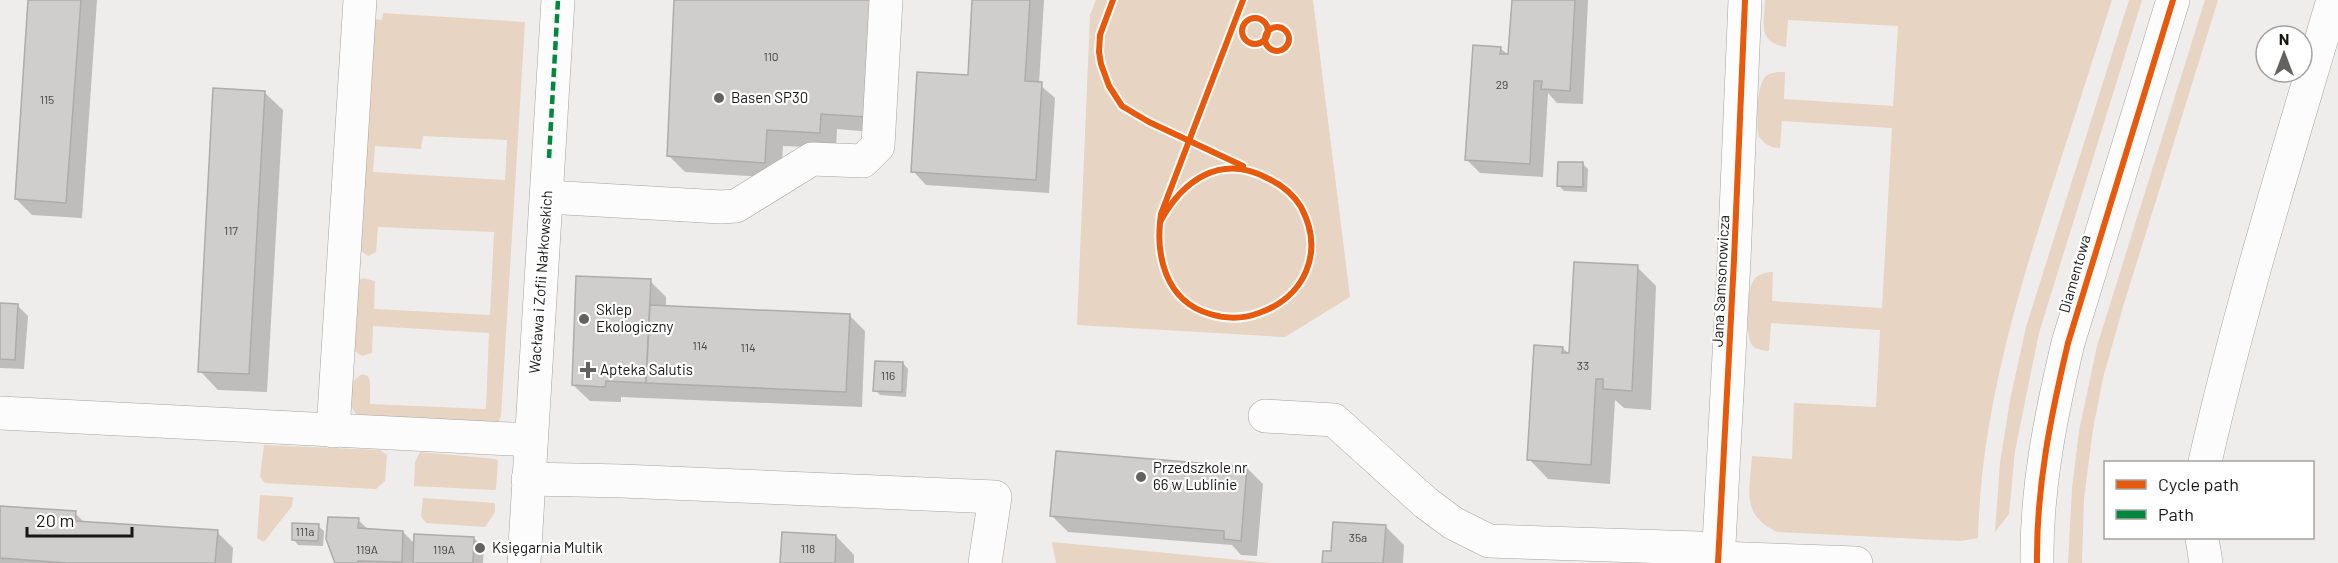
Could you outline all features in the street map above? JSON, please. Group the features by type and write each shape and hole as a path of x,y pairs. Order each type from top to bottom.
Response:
{"street":[{"path":"333,431 360,0"},
{"name":"Wacława i Zofii Nałkowskich","path":"524,563 558,0"},
{"path":"547,197 736,206 812,159 863,161 878,146 886,0"},
{"name":"Jana Samsonowicza","path":"1718,561 1734,272 1745,0"},
{"name":"Diamentowa","path":"2037,563 2036,528 2040,486 2055,397 2068,343 2173,0"},
{"path":"2205,461 2217,408 2270,213 2333,0"},
{"path":"0,413 531,440"},
{"path":"1265,416 1334,420 1426,503 1453,523 1489,541 1698,548 1718,561 1856,563"},
{"path":"528,479 621,489 995,497 985,563"},
{"path":"2202,539 2206,563"}],"shaded area":[{"path":"1096,0 1313,0 1350,297 1285,337 1077,325 1090,15"},
{"path":"1765,0 2112,0 2038,230 2002,360 1986,448 1978,538 1961,541 1777,532 1765,525 1752,509 1749,491 1752,456 1792,459 1794,403 1876,407 1880,330 1771,323 1769,351 1757,349 1752,345 1748,333 1748,303 1751,286 1755,279 1767,272 1773,272 1772,301 1882,308 1892,128 1782,121 1780,148 1773,147 1759,137 1757,114 1760,88 1766,76 1775,72 1785,72 1784,99 1893,106 1898,26 1788,20 1786,47 1770,41 1766,36 1764,30"},
{"path":"2129,0 2142,0 2039,333 2015,451 2009,514 1995,532 2000,463 2010,400 2026,327"},
{"path":"2205,0 2218,0 2103,378 2093,429 2084,499 2082,563 2068,563 2072,489 2079,431 2097,346"},
{"path":"383,13 525,22 501,416 498,423 361,417 352,406 353,381 362,374 368,376 370,382 370,404 486,409 489,333 373,326 372,353 362,356 354,351 359,280 363,278 375,281 374,309 490,315 494,232 378,227 376,252 368,256 361,251 375,19 382,20","holes":["423,136 507,140 505,180 373,172 375,146 421,149"]},
{"path":"264,445 380,450 387,455 385,481 376,489 265,483 260,477"},
{"path":"420,452 496,459 498,461 496,489 414,486 415,462"},
{"path":"260,495 293,497 292,506 264,542 257,538"},
{"path":"423,498 495,503 495,512 485,527 426,523 421,516"},
{"path":"1052,542 1271,563 1056,563"}],"building":[{"path":"28,0 81,0 66,203 15,199"},
{"path":"674,0 873,0 867,117 821,114 820,133 767,130 765,163 667,156"},
{"path":"972,0 1030,0 1025,81 1042,82 1036,180 911,172 917,72 968,75"},
{"path":"1512,0 1575,0 1570,91 1541,89 1542,81 1534,81 1530,164 1465,160 1473,45 1501,47 1500,54 1508,54"},
{"path":"213,88 265,91 249,374 198,372"},
{"path":"1558,162 1583,162 1583,187 1557,186"},
{"path":"1574,262 1638,265 1632,391 1603,389 1603,379 1596,379 1591,465 1527,460 1534,345 1563,347 1562,353 1569,353"},
{"path":"576,276 651,279 646,383 606,381 605,387 572,385"},
{"path":"0,303 18,304 15,360 0,359"},
{"path":"650,305 850,314 846,392 646,383"},
{"path":"875,361 903,362 902,392 873,391"},
{"path":"1056,451 1247,467 1241,541 1224,539 1224,531 1050,516"},
{"path":"0,506 76,511 75,521 218,530 215,563 67,563 0,558"},
{"path":"328,517 359,518 358,528 403,531 402,562 335,563 326,539"},
{"path":"1333,522 1386,525 1383,563 1322,563 1323,551 1331,551"},
{"path":"292,523 319,524 318,541 292,540"},
{"path":"782,532 836,535 835,563 780,563"},
{"path":"414,534 474,537 473,563 413,563"}],"marked path":[{"path":"549,158 558,0"}],"cycle path":[{"path":"1113,0 1100,35 1099,52 1109,86 1122,106 1149,122 1243,166"},
{"path":"1160,222 1169,207 1179,194 1204,175 1218,170 1250,171 1281,186 1301,207 1311,240 1306,271 1299,284 1275,306 1253,315 1222,317 1195,308 1183,299 1166,275 1162,260 1160,245 1160,230 1161,214 1243,0"},
{"path":"1718,563 1745,0"},
{"path":"2037,563 2042,479 2068,343 2173,0"},
{"path":"1255,18 1264,22 1268,31 1264,40 1255,44 1246,40 1242,31 1246,22 1255,18"},
{"path":"1277,27 1286,30 1289,39 1286,48 1277,51 1268,48 1265,39 1268,30 1277,27"}],"place":[{"name":"Basen SP30","path":"719,98"},
{"name":"Sklep Ekologiczny","path":"584,319"},
{"name":"Apteka Salutis","path":"588,370"},
{"name":"Przedszkole nr 66 w Lublinie","path":"1141,477"},
{"name":"Księgarnia Multik","path":"480,548"}]}
